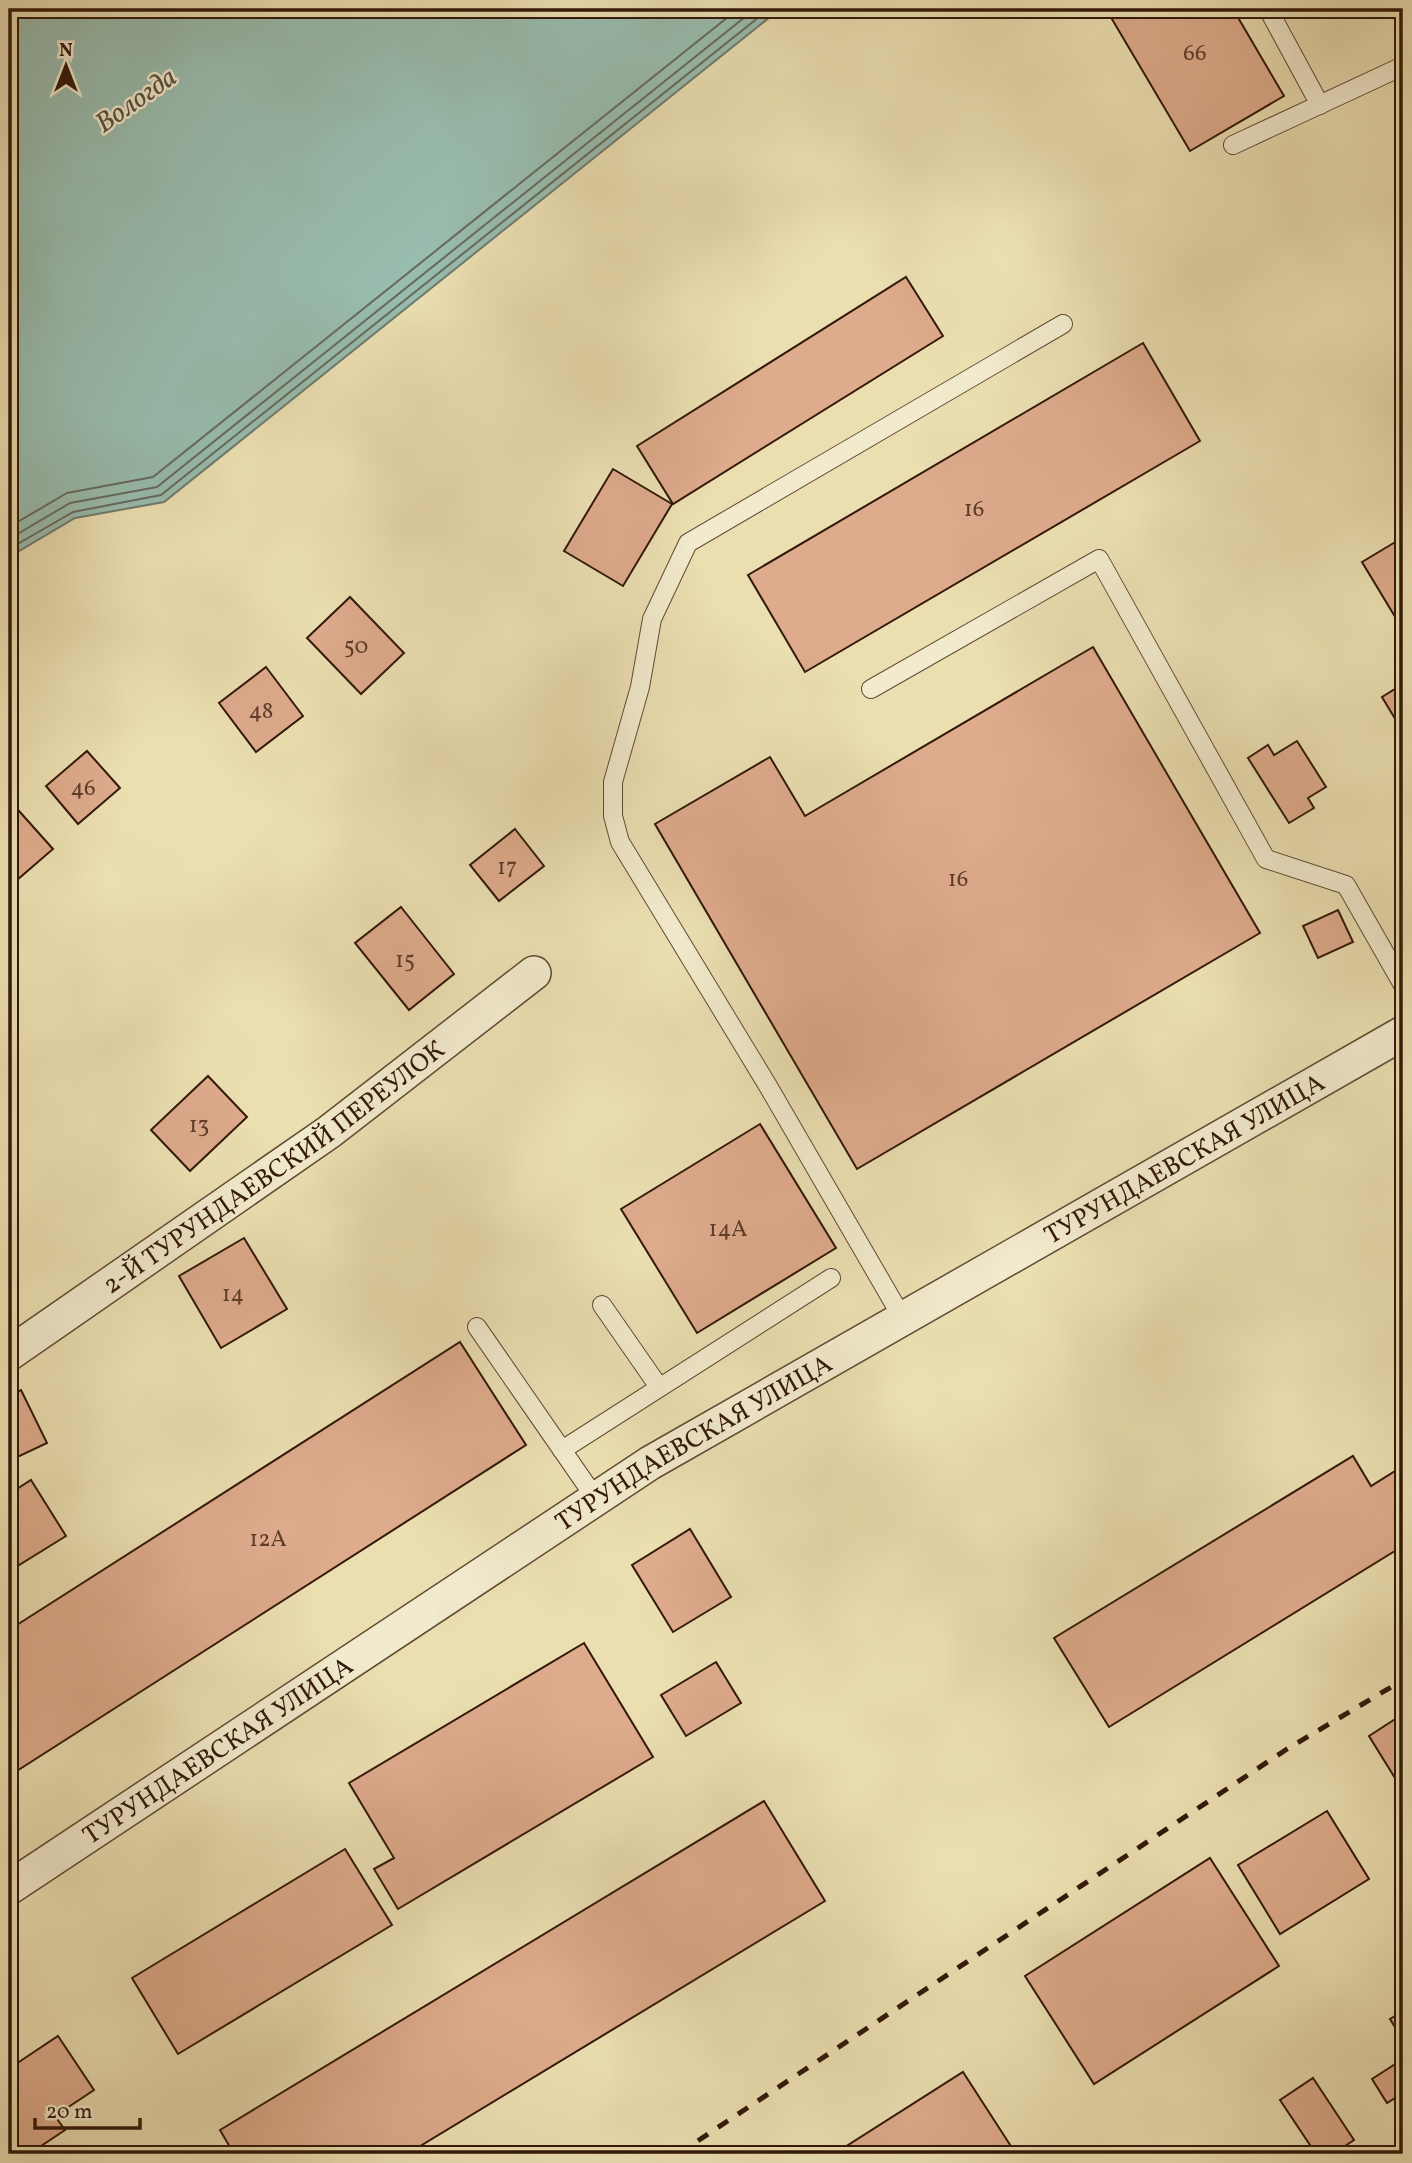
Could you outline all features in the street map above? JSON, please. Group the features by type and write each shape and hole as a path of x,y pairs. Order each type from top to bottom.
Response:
{"street":[{"name":"2-Й ТУРУНДАЕВСКИЙ ПЕРЕУЛОК","path":"9,1354 329,1132 534,973"},
{"name":"ТУРУНДАЕВСКАЯ УЛИЦА","path":"9,1888 650,1463 1403,1033"}],"lane":[{"path":"1268,9 1320,105"},
{"path":"1233,145 1403,66"},
{"path":"903,1319 768,1086 620,842 613,816 612,782 640,687 652,619 688,543 1063,324"},
{"path":"871,689 1099,559 1266,859 1346,885 1403,985"},
{"path":"562,1450 831,1278"},
{"path":"602,1305 659,1387"},
{"path":"477,1327 596,1499"}],"water":[{"name":"Вологда","path":"9,9 780,9 164,502 75,518 9,557"}],"building":[{"path":"1106,9 1233,9 1284,96 1190,151"},
{"path":"906,277 943,336 673,504 637,446"},
{"path":"1143,343 1200,441 805,672 748,575"},
{"path":"613,469 672,504 623,586 564,551"},
{"path":"1397,541 1403,551 1403,630 1362,562"},
{"path":"350,597 404,653 361,694 307,638"},
{"path":"1093,647 1260,933 857,1169 655,824 770,757 805,816"},
{"path":"266,667 303,716 256,752 219,703"},
{"path":"1403,684 1403,732 1382,697"},
{"path":"1297,741 1326,787 1308,798 1314,808 1289,823 1248,758 1268,745 1274,755"},
{"path":"87,751 120,788 78,824 46,786"},
{"path":"11,802 53,849 17,880 9,870"},
{"path":"515,829 544,866 499,901 470,865"},
{"path":"401,907 454,974 409,1010 355,943"},
{"path":"1338,910 1353,942 1318,958 1303,926"},
{"path":"208,1076 247,1117 190,1171 151,1130"},
{"path":"760,1124 836,1248 697,1333 621,1209"},
{"path":"244,1238 287,1309 221,1348 179,1276"},
{"path":"460,1342 526,1445 9,1776 9,1630"},
{"path":"21,1390 47,1443 9,1461 9,1396"},
{"path":"1353,1456 1371,1486 1403,1466 1403,1546 1109,1727 1054,1638"},
{"path":"31,1480 66,1536 11,1570 9,1494"},
{"path":"690,1529 731,1597 673,1632 632,1565"},
{"path":"584,1643 653,1757 398,1909 374,1869 394,1858 349,1783"},
{"path":"716,1662 741,1703 686,1736 661,1695"},
{"path":"1403,1714 1403,1791 1369,1736"},
{"path":"764,1801 825,1901 407,2154 234,2154 220,2130"},
{"path":"1327,1811 1369,1879 1280,1934 1238,1865"},
{"path":"345,1849 392,1925 178,2054 132,1978"},
{"path":"1210,1858 1279,1966 1094,2084 1025,1976"},
{"path":"1403,2011 1403,2040 1390,2019"},
{"path":"58,2036 94,2090 55,2116 65,2130 29,2154 9,2154 9,2054 16,2064"},
{"path":"1403,2059 1403,2093 1387,2103 1372,2079"},
{"path":"963,2072 1016,2154 834,2154"},
{"path":"1313,2078 1354,2140 1333,2154 1316,2154 1280,2100"}],"railway":[{"path":"678,2154 1287,1749 1403,1680"}]}
